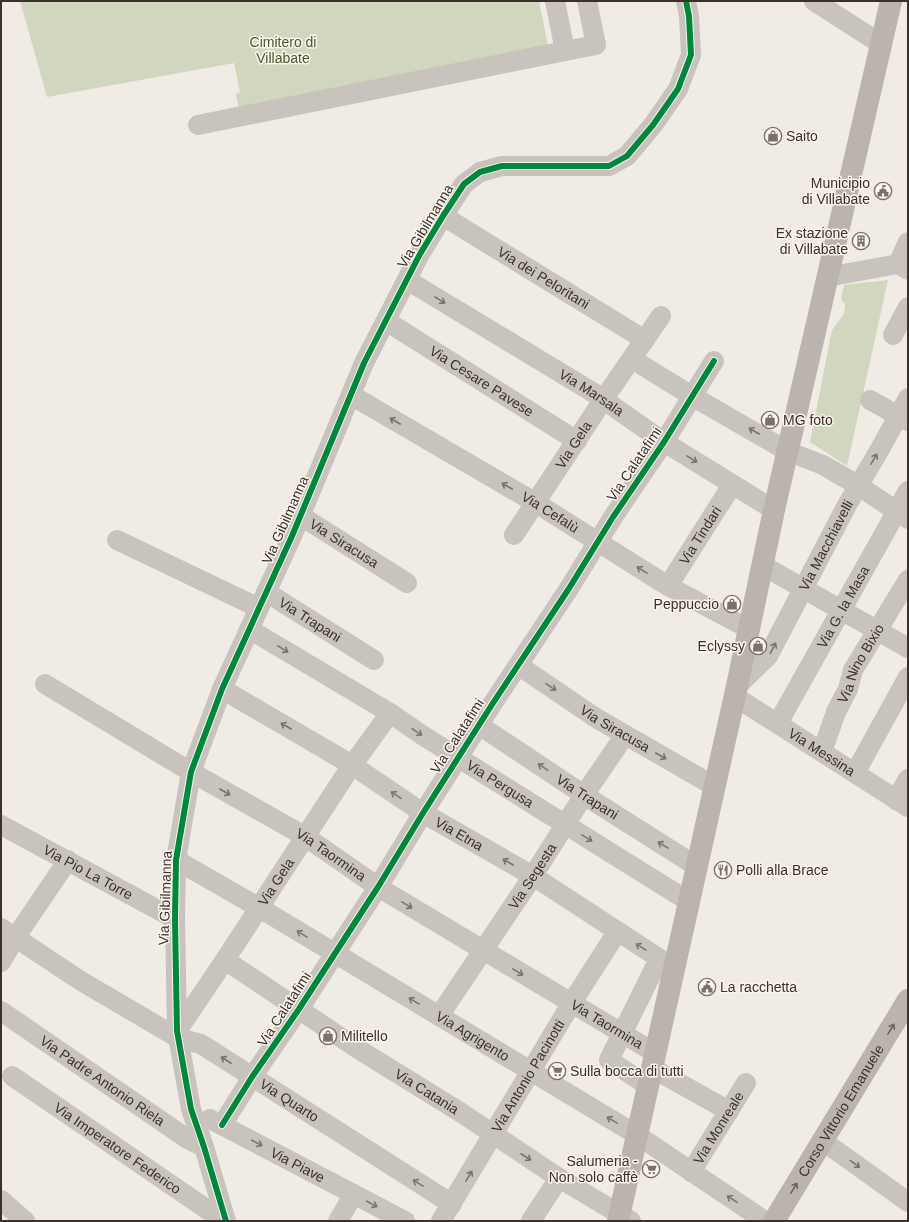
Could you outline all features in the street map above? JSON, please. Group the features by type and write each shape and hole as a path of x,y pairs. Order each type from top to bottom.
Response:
{"main road":[{"path":"622,1219 637,1134 651,1069 666,963 688,901 736,691 787,451 891,1"},
{"name":"Corso Vittorio Emanuele","path":"774,1221 906,1008"}],"street":[{"path":"555,1 565,51"},
{"path":"198,125 596,45 587,1"},
{"name":"Via Gibilmanna","path":"225,1221 204,1147 191,1109 177,1034 175,919 176,860 191,772 222,689 301,516 364,363 420,254 464,184 480,172 502,166 609,166 627,156 653,125 678,89 691,56 689,16 686,1"},
{"path":"814,1 881,44"},
{"name":"Via dei Peloritani","path":"443,216 644,340"},
{"path":"828,277 903,267 908,242"},
{"name":"Via Marsala","path":"407,280 603,400 664,442 774,510"},
{"path":"895,336 908,307"},
{"name":"Via Gela","path":"514,535 603,400 661,316"},
{"name":"Via Cesare Pavese","path":"386,321 577,441"},
{"path":"632,359 787,451 823,465 859,486 902,515"},
{"name":"Via Calatafimi","path":"222,1125 252,1077 299,1009 378,887 423,812 568,590 612,517 664,442 714,361"},
{"name":"Via Cefalù","path":"351,395 536,503 668,586 749,629"},
{"name":"Via Macchiavelli","path":"736,691 768,656 847,505 903,418 908,398"},
{"path":"870,400 903,418"},
{"name":"Via Tindari","path":"668,586 732,485"},
{"name":"Via G. la Masa","path":"778,723 842,610 902,515 908,491"},
{"name":"Via Siracusa","path":"301,516 407,583"},
{"name":"Via Trapani","path":"117,540 262,600 374,660"},
{"path":"762,565 908,648"},
{"name":"Via Nino Bixio","path":"822,752 836,712 848,689 853,670 908,580"},
{"name":"Via Pergusa","path":"249,629 390,713 458,758 688,901"},
{"name":"Via Siracusa","path":"518,665 596,718 714,786"},
{"path":"855,773 908,677"},
{"name":"Via Taormina","path":"45,684 191,772 306,837 378,887 622,1034 651,1069"},
{"name":"Via Etna","path":"222,689 352,765 423,812 533,876 666,963"},
{"name":"Via Messina","path":"736,691 778,723 902,803"},
{"name":"Via Gela","path":"177,1034 258,907 306,837 352,765 390,713"},
{"name":"Via Trapani","path":"479,725 584,795 696,866"},
{"name":"Via Segesta","path":"439,1016 625,735"},
{"path":"902,803 908,779"},
{"name":"Via Pio La Torre","path":"1,825 175,919"},
{"path":"1,962 8,933 68,860"},
{"name":"Via Agrigento","path":"176,860 258,907 531,1072 637,1134 765,1221"},
{"name":"Via Antonio Pacinotti","path":"441,1221 571,1004 617,932"},
{"name":"Via Quarto","path":"8,933 81,981 177,1034 201,1044 452,1204"},
{"name":"Via Catania","path":"225,960 358,1049 460,1112 622,1219"},
{"path":"666,963 622,1034 609,1060 651,1069 729,1111"},
{"name":"Via Padre Antonio Riela","path":"1,1011 186,1138 204,1147"},
{"name":"Via Imperatore Federico","path":"12,1076 225,1221"},
{"name":"Via Monreale","path":"691,1172 746,1083"},
{"name":"Via Piave","path":"191,1109 405,1221"},
{"path":"823,1141 908,1202"},
{"path":"532,1221 559,1178"},
{"path":"338,1221 354,1194"},
{"path":"1,1200 25,1221"}],"green space":[{"name":"Cimitero di Villabate","path":"20,1 539,1 548,46 239,110 236,94 240,92 234,63 47,97"},
{"path":"888,280 847,466 810,442 832,330 844,314 845,304 841,299 844,285"}],"cycle path":[{"path":"226,1221 191,1109 177,1031 175,919 176,860 191,772 222,689 292,536 364,363 420,254 464,184 480,172 502,166 609,166 627,156 653,125 678,89 691,55 689,16 686,1"},
{"path":"222,1125 252,1077 299,1009 378,887 493,703 568,590 613,517 664,442 714,361"}],"place":[{"name":"Saito","path":"773,136"},
{"name":"Municipio di Villabate","path":"883,191"},
{"name":"Ex stazione di Villabate","path":"861,241"},
{"name":"MG foto","path":"770,420"},
{"name":"Peppuccio","path":"732,604"},
{"name":"Eclyssy","path":"758,646"},
{"name":"Polli alla Brace","path":"723,870"},
{"name":"La racchetta","path":"707,987"},
{"name":"Militello","path":"328,1036"},
{"name":"Sulla bocca di tutti","path":"557,1071"},
{"name":"Salumeria - Non solo caffè","path":"651,1169"}]}
